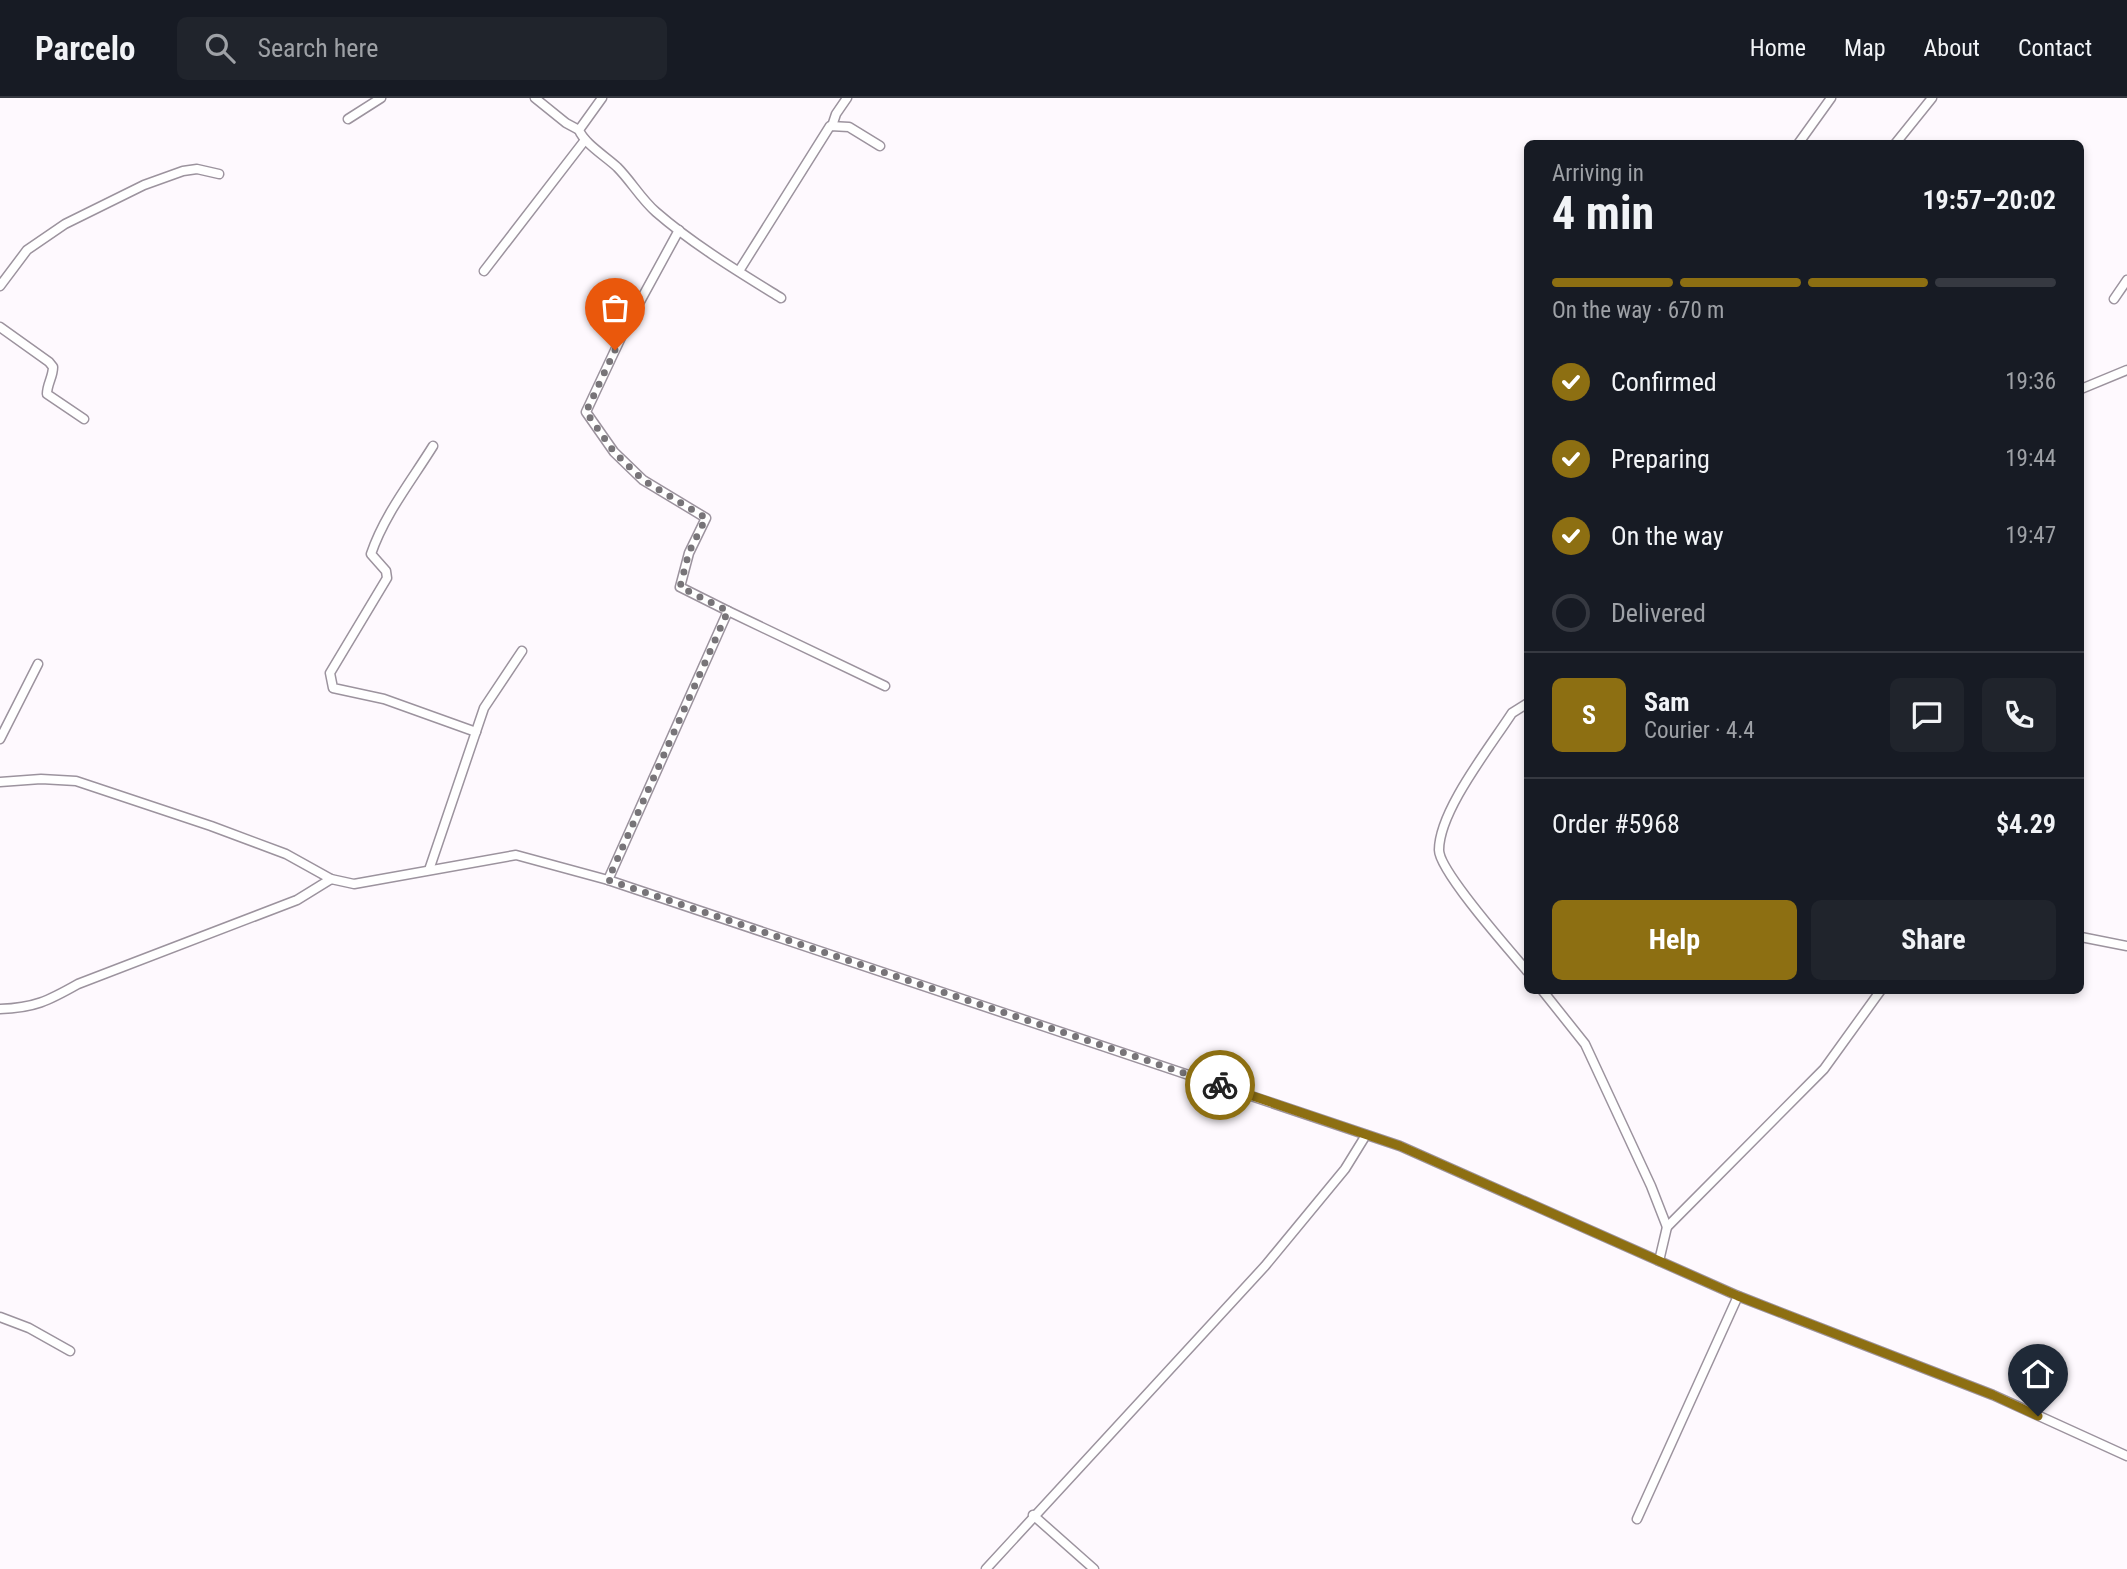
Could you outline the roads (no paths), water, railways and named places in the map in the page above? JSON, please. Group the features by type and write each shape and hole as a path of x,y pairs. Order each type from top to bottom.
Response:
{"street":[{"path":"348,119 381,98"},
{"path":"535,98 565,123 579,130 585,140 619,169 654,210 679,230 781,298"},
{"path":"579,130 602,98"},
{"path":"739,271 832,126 846,98"},
{"path":"1801,140 1832,98"},
{"path":"1898,140 1932,98"},
{"path":"832,126 849,127 880,146"},
{"path":"484,271 585,140"},
{"path":"0,286 27,250 65,224 144,185 183,171 197,169 219,174"},
{"path":"679,230 625,329 586,412 614,452 643,480 706,518 689,552 680,587 885,687"},
{"path":"2114,299 2127,280"},
{"path":"0,327 49,362 53,373 47,394 84,419"},
{"path":"2084,388 2127,370"},
{"path":"433,446 374,547 371,554 386,571 387,578 337,658 330,673 330,682 333,688 384,699 476,732"},
{"path":"608,880 728,611"},
{"path":"429,870 489,697 522,651"},
{"path":"0,739 38,664"},
{"path":"1524,706 1512,713 1447,815 1438,852 1452,877 1524,967"},
{"path":"0,782 41,779 76,781 211,826 286,854 331,879 354,884 516,855 608,880 1400,1146 1738,1296 1993,1395 2127,1456"},
{"path":"0,1009 27,1008 51,999 78,984 297,900 331,879"},
{"path":"2084,938 2127,946"},
{"path":"1545,994 1585,1044 1651,1186 1667,1227"},
{"path":"1659,1261 1667,1227 1824,1069 1878,994"},
{"path":"986,1569 1265,1266 1345,1169 1366,1135"},
{"path":"1637,1519 1738,1296"},
{"path":"0,1317 29,1328 70,1351"},
{"path":"1034,1515 1094,1569"}]}
